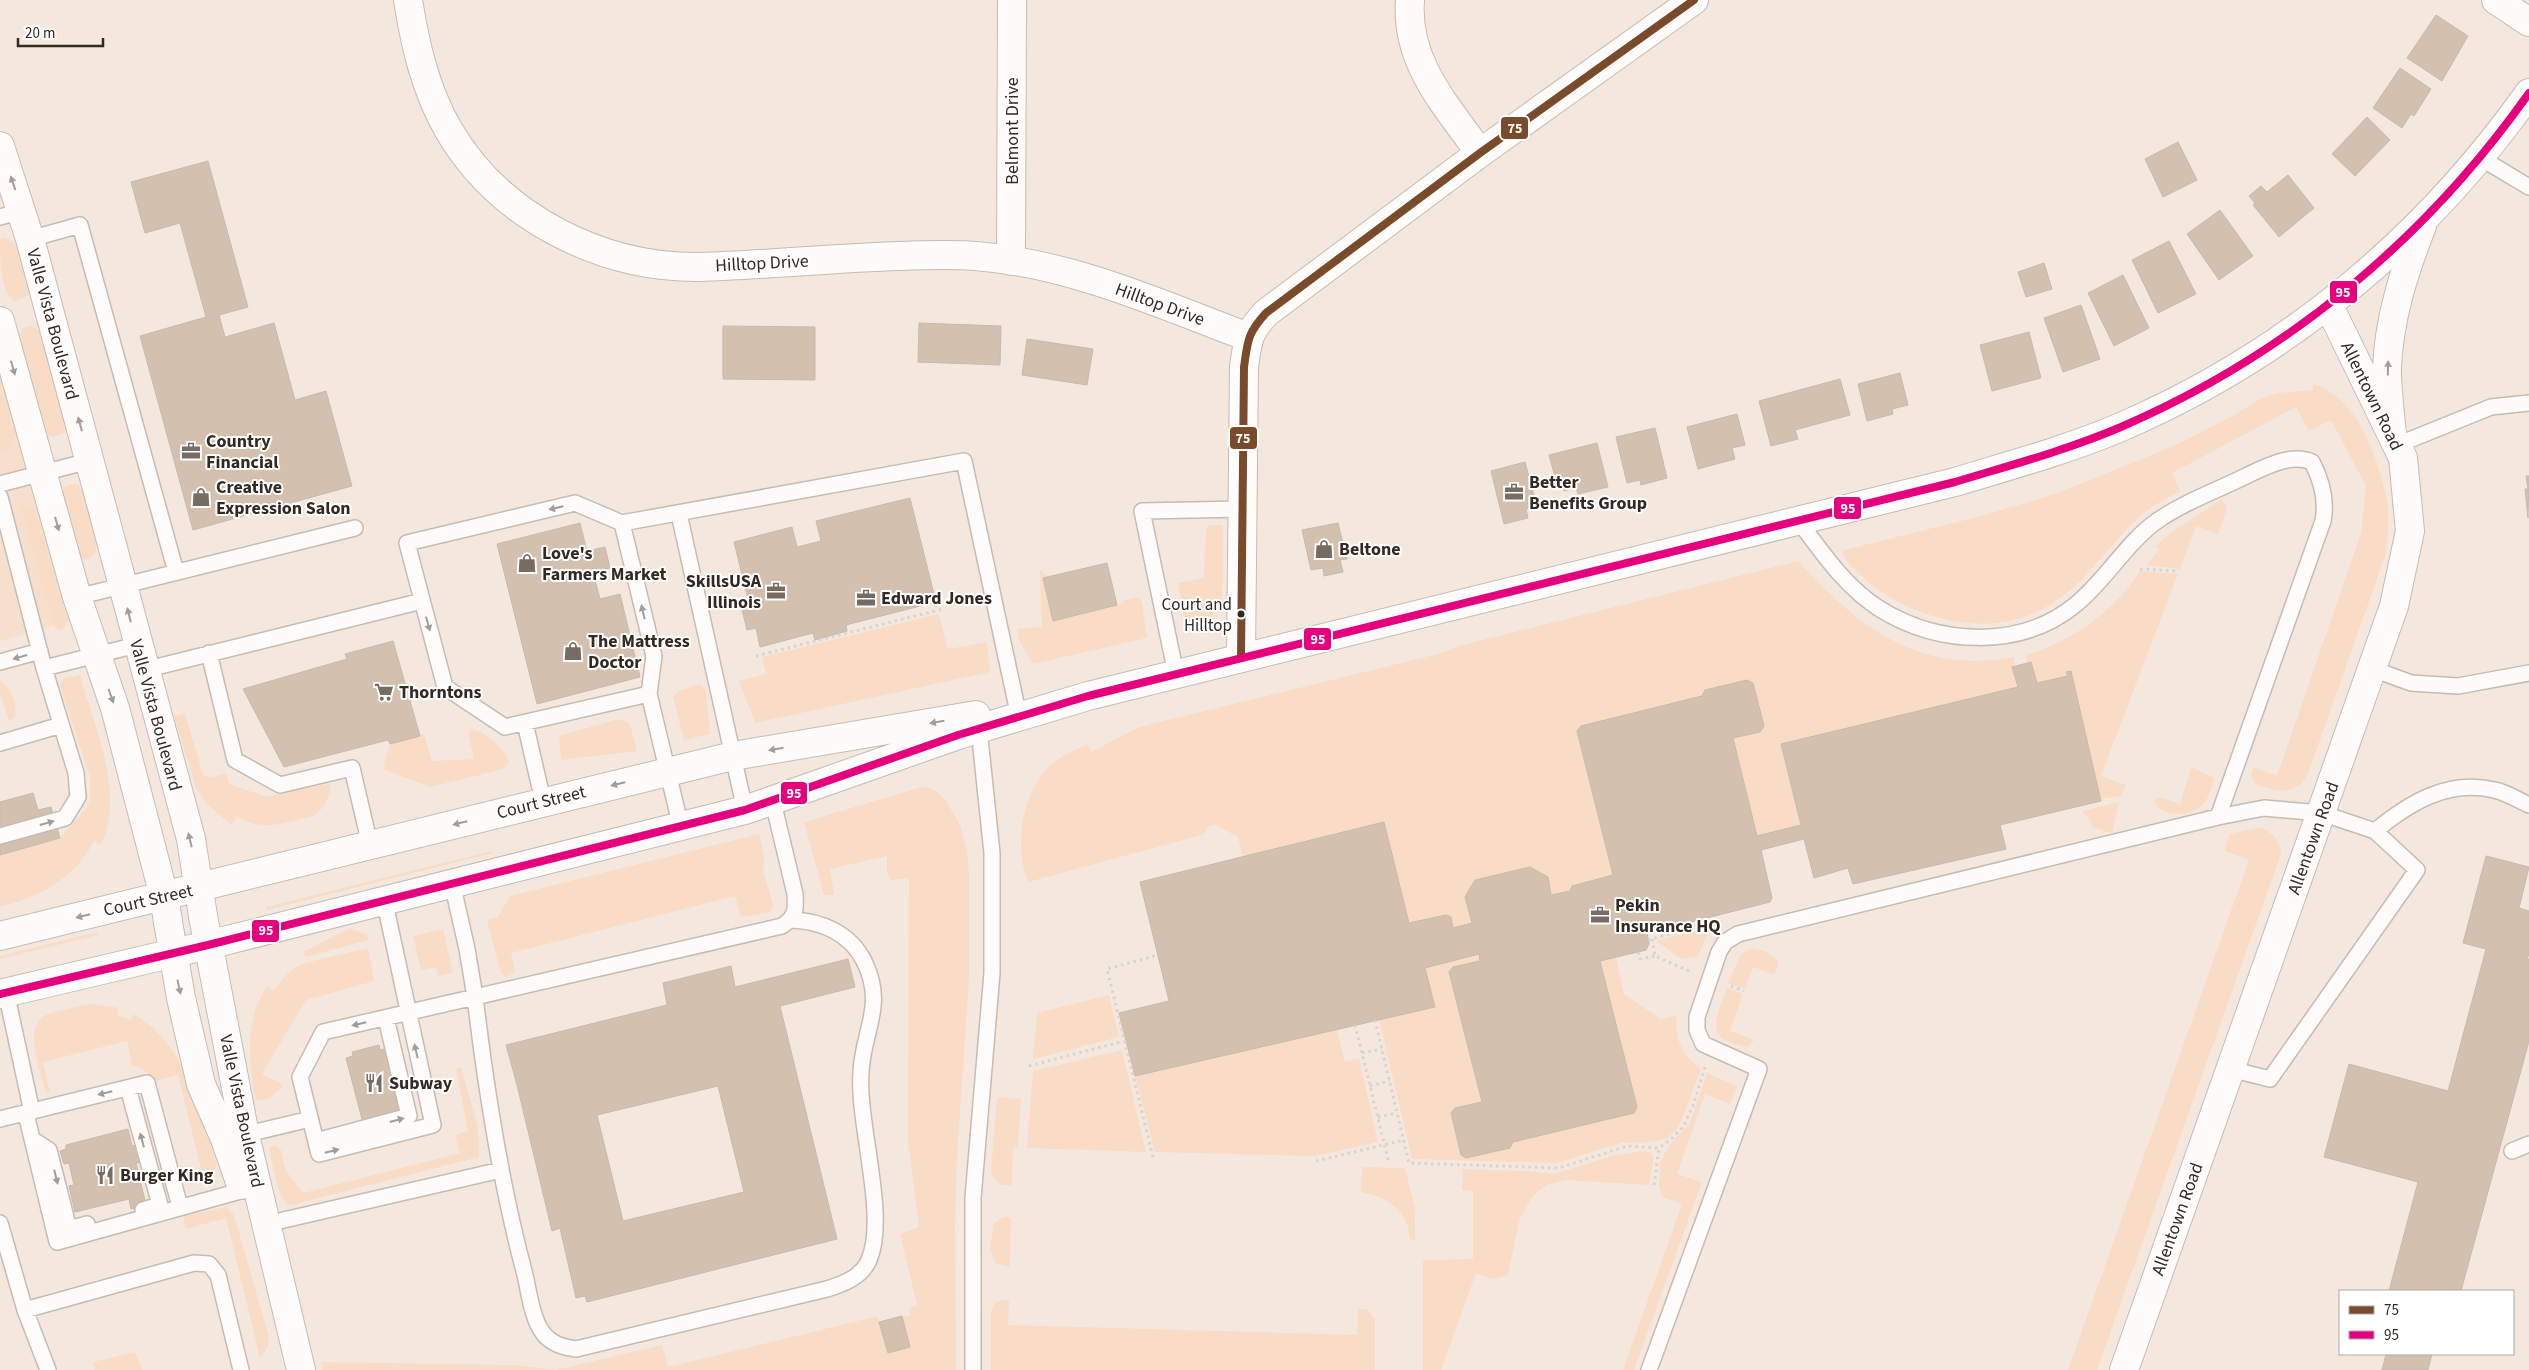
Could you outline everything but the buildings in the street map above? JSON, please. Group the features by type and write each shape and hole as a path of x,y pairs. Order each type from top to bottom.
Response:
{"street":[{"name":"Hilltop Drive","path":"408,0 419,58 428,87 447,128 460,148 497,190 544,226 565,236 620,257 677,266 698,267 865,257 949,255 975,256 1011,261 1071,274 1105,284 1248,337"},
{"name":"Belmont Drive","path":"1011,261 1012,0"},
{"path":"1410,0 1410,29 1419,63 1480,153"},
{"path":"1241,658 1244,367 1248,337 1266,314 1480,153 1694,0"},
{"path":"2496,0 2529,22"},
{"name":"Court Street","path":"0,936 166,909 199,888 733,756 1018,713 1955,482 2040,456 2120,428 2167,406 2241,366 2287,337 2329,306 2380,261 2426,215 2479,156 2529,93"},
{"name":"Valle Vista Boulevard","path":"0,146 11,214 30,240 90,461 140,657 191,839 235,1137 281,1292 300,1370"},
{"path":"2394,440 2387,369 2393,317 2402,276 2426,215"},
{"name":"Allentown Road","path":"2124,1370 2394,606 2410,531 2403,458 2329,306"},
{"name":"Valle Vista Boulevard","path":"0,321 77,597 115,708 166,909 172,953 202,1084 235,1137"},
{"name":"Court Street","path":"3,993 208,945 384,899 746,810 980,729 1018,713"}],"lane":[{"path":"2479,156 2529,187"},
{"path":"30,240 80,225 176,572"},
{"path":"2394,440 2491,407 2529,403"},
{"path":"1798,520 1834,568 1878,608 1908,624 1937,634 1966,639 1995,637 2029,630 2052,621 2074,606 2099,584 2143,533 2168,514 2256,471 2295,458 2312,462 2321,479 2324,504 2323,521 2218,816"},
{"path":"0,484 90,461"},
{"path":"649,694 505,727 445,688 407,543 575,503 622,523 964,461 1018,713"},
{"path":"0,497 44,668 76,773 78,798 65,818 0,836"},
{"path":"1176,674 1142,511 1243,509"},
{"path":"679,514 746,810"},
{"path":"622,523 654,656 649,694 681,827"},
{"path":"77,597 355,528"},
{"path":"44,668 96,656 140,657 209,653 422,601"},
{"path":"0,662 40,651"},
{"path":"209,653 235,760 280,785 352,768 370,845"},
{"path":"2372,669 2411,683 2458,686 2529,673"},
{"path":"525,723 543,802"},
{"path":"0,743 61,725"},
{"path":"973,1370 974,1198 992,973 992,854 980,729"},
{"path":"2375,831 2402,809 2431,794 2465,788 2494,790 2529,805"},
{"path":"773,802 795,894 796,910 792,920"},
{"path":"1649,1370 1759,1069 1703,1044 1697,1030 1697,1017 1719,952 1725,942 1738,934 2218,816 2264,808 2321,813 2375,831 2417,870 2270,1079 2230,1069"},
{"path":"384,899 407,1013 433,1125 319,1154 300,1078 323,1032 386,1018 407,1013 475,997 782,926 792,920 812,921 836,931 864,960 872,985 874,1009 872,1026 864,1049 861,1081 875,1225 869,1261 859,1273 846,1282 827,1289 576,1349 563,1347 552,1342 542,1332 536,1317 510,1218 486,1085 475,997 468,949 452,883"},
{"path":"3,993 29,1113 32,1139 57,1242 180,1206 250,1188"},
{"path":"316,1141 409,1116 386,1018"},
{"path":"0,1120 147,1083 180,1206"},
{"path":"32,1139 49,1150 69,1229 160,1206 128,1088"},
{"path":"235,1137 310,1120"},
{"path":"2512,1152 2529,1144"},
{"path":"262,1225 501,1170"},
{"path":"0,1223 25,1310 48,1370"},
{"path":"25,1310 194,1263 209,1264 218,1275 241,1370"}],"path":[{"path":"2140,569 2179,571"},
{"path":"756,656 943,609"},
{"path":"1655,956 1650,939 1716,922"},
{"path":"1638,952 1640,959 1655,956 1696,974"},
{"path":"1153,1157 1107,969 1158,956"},
{"path":"1728,986 1744,991"},
{"path":"1375,1020 1409,1163 1559,1168 1628,1146 1659,1148 1672,1139 1683,1127 1693,1106 1706,1066"},
{"path":"1355,1024 1389,1162"},
{"path":"1029,1066 1124,1041"},
{"path":"1362,1054 1382,1049"},
{"path":"1370,1086 1390,1081"},
{"path":"1378,1117 1397,1112"},
{"path":"1316,1161 1404,1140"},
{"path":"1654,1185 1659,1148"}],"shaded area":[{"path":"2,238 14,244 22,258 29,290 26,297 15,301 6,290 2,274 0,240"},
{"path":"30,326 37,329 40,334 66,424 66,430 57,436 48,435 43,431 17,340 23,328"},
{"path":"0,367 74,620 0,641"},
{"path":"0,370 17,430 11,447 0,452"},
{"path":"2313,384 2328,391 2341,401 2353,414 2362,429 2377,462 2382,479 2388,510 2388,526 2385,556 2308,774 2303,781 2291,789 2269,789 2254,783 2251,775 2253,767 2277,776 2361,533 2366,486 2331,420 2309,431 2296,407 2172,473 2180,491 2144,513 2134,522 2088,573 2068,592 2051,604 2016,620 1979,624 1940,618 1921,612 1900,603 1877,589 1857,573 1843,555 1844,550 1981,516 2058,493 2178,444 2236,414 2258,400 2278,393 2313,390"},
{"path":"71,484 78,485 84,493 97,546 94,555 88,559 80,558 62,493 65,487"},
{"path":"2222,499 2227,508 2218,535 2196,526 2180,569 2147,565 2159,549 2155,546"},
{"path":"21,507 31,509 39,521 66,619 65,627 60,631 57,630 53,623"},
{"path":"1210,525 1223,525 1222,607 1214,608 1213,616 1208,623 1186,627 1178,583 1204,578 1206,528"},
{"path":"1798,561 1844,606 1868,625 1893,641 1920,652 1949,659 1980,661 2014,657 2015,666 2012,667 2018,687 1781,744 1801,825 1757,836 1733,738 1760,732 1764,726 1753,683 1747,680 1705,690 1702,696 1581,726 1577,731 1613,875 1573,886 1570,891 1551,895 1548,877 1530,867 1475,880 1465,897 1472,923 1453,928 1451,917 1446,915 1409,923 1384,822 1243,858 1238,837 1216,825 1210,826 1202,835 1028,882 1021,853 1021,838 1026,807 1032,793 1039,780 1052,764 1066,754 1088,744 1091,752 1139,727 1446,652 1458,646"},
{"path":"1040,570 1048,577 1043,579 1053,621 1124,603 1123,600 1138,597 1142,602 1147,638 1033,664 1019,640 1017,629 1042,627"},
{"path":"2140,571 2178,574 2101,776 2126,785 2121,796 2101,799 2071,671 2067,672 2068,676 2037,683 2031,662 2028,663 2026,655 2060,642 2090,623 2117,599"},
{"path":"939,614 948,649 987,642 990,672 755,723 739,681 766,674 762,657"},
{"path":"80,675 105,760 109,783 110,805 108,825 101,845 94,841 86,854 66,876 42,892 0,907 0,855 60,838 84,811 90,800 90,777 60,686 64,678"},
{"path":"0,681 7,687 14,702 15,717 9,721 0,693"},
{"path":"701,685 706,690 710,734 684,740 673,697 677,692"},
{"path":"185,713 203,775 211,777 226,774 229,784 267,797 331,783 329,796 325,804 312,816 281,824 259,825 237,817 231,825 207,804 196,788 174,716"},
{"path":"615,720 624,720 630,724 637,751 561,760 559,740 562,735"},
{"path":"471,729 482,733 494,741 504,752 509,762 504,769 430,787 385,770 384,765 390,744 424,734 432,761 474,759 468,734"},
{"path":"2191,767 2215,778 2206,800 2199,808 2185,813 2178,814 2164,811 2154,800 2160,797 2180,804"},
{"path":"928,787 937,792 946,801 960,825 967,851 969,873 969,979 957,1157 955,1226 956,1370 556,1370 662,1345 668,1367 878,1316 888,1353 910,1347 902,1318 910,1315 909,1308 917,1305 900,1234 919,1227 908,1140 909,878 890,880 887,873 887,856 830,869 834,892 833,895 824,895 804,822 918,788"},
{"path":"2119,802 2112,833 2092,828 2092,823 2082,811"},
{"path":"2261,827 2275,838 2279,844 2281,854 2097,1370 2068,1370 2249,860 2225,851 2229,834"},
{"path":"759,834 764,856 763,870 773,905 770,912 741,917 735,896 511,953 515,972 507,977 501,974 487,920 498,917 510,896"},
{"path":"492,851 493,853 267,910 266,907"},
{"path":"1710,927 1698,956 1682,959 1656,941"},
{"path":"350,928 367,934 368,940 306,957 303,952"},
{"path":"443,929 453,973 438,976 436,967 421,970 413,936"},
{"path":"97,932 98,935 0,959 0,956"},
{"path":"368,948 374,981 306,1000 263,1072 263,1075 279,1082 283,1087 268,1099 257,1100 252,1081 250,1036 257,1006 267,986 274,990 287,974 301,964"},
{"path":"1752,948 1765,951 1779,962 1774,975 1753,967 1745,989 1728,983 1741,954"},
{"path":"1479,954 1480,961 1453,967 1449,972 1482,1102 1455,1108 1451,1113 1461,1155 1466,1158 1510,1148 1513,1142 1634,1112 1637,1107 1600,961 1616,957 1624,994 1661,1019 1677,1015 1677,1032 1681,1046 1694,1064 1701,1069 1677,1129 1666,1139 1652,1142 1621,1143 1557,1163 1412,1159 1379,1019 1434,1007 1425,968"},
{"path":"1727,988 1743,994 1730,1031 1754,1040 1748,1047 1729,1042 1718,1033 1717,1019"},
{"path":"1109,995 1119,1037 1033,1059 1037,1013"},
{"path":"93,1004 119,1008 117,1015 131,1020 133,1014 151,1027 166,1042 179,1060 197,1101 217,1164 214,1170 206,1172 201,1169 178,1075 156,1081 144,1070 132,1065 127,1041 43,1062 50,1092 46,1093 35,1052 35,1031 38,1022 44,1016 54,1012"},
{"path":"1337,1029 1345,1063 1359,1058 1378,1142 1315,1156 1155,1152 1135,1076"},
{"path":"1122,1050 1146,1152 1027,1148 1033,1071"},
{"path":"461,1067 478,1127 479,1157 291,1205 288,1205 280,1195 269,1151 269,1148 275,1145 281,1150 286,1171 303,1193 460,1153 455,1135 468,1131 456,1069"},
{"path":"1707,1073 1737,1086 1730,1104 1705,1094 1677,1174 1702,1182 1634,1370 1623,1370 1682,1204 1662,1197 1659,1186 1660,1163 1669,1145 1690,1123"},
{"path":"997,1097 1021,1099 1018,1147 1013,1147 1012,1185 1000,1185 991,1173"},
{"path":"1643,1151 1650,1152 1654,1158 1649,1185 1566,1180 1548,1184 1533,1196 1520,1218 1508,1274 1496,1279 1476,1273 1441,1370 1423,1370 1423,1260 1473,1259 1473,1191 1462,1190 1463,1169 1554,1174 1612,1156"},
{"path":"1362,1167 1405,1168 1415,1209 1415,1240 1410,1239 1405,1220 1394,1206 1379,1197 1361,1192"},
{"path":"226,1207 234,1215 269,1337 268,1347 260,1358 226,1218 186,1229 183,1217"},
{"path":"1004,1217 1011,1217 1010,1267 995,1263 990,1248 994,1223"},
{"path":"1001,1300 1009,1300 1008,1325 1357,1335 1358,1309 1366,1309 1375,1318 1375,1370 991,1370 991,1312 994,1304"},
{"path":"135,1352 142,1370 95,1370 93,1362"},
{"path":"321,1362 517,1365 556,1370 323,1370"}],"transit line":[{"name":"75","path":"1241,658 1244,367 1249,338 1255,326 1266,313 1480,153 1694,0"},
{"name":"95","path":"0,994 208,945 745,810 958,735 1088,696 1955,482 2080,443 2121,427 2182,398 2240,366 2295,329 2348,288 2398,245 2445,197 2488,147 2529,93"}],"place":[{"name":"Country Financial","path":"191,451"},
{"name":"Better Benefits Group","path":"1514,492"},
{"name":"Creative Expression Salon","path":"201,497"},
{"name":"Beltone","path":"1324,549"},
{"name":"Love's Farmers Market","path":"527,563"},
{"name":"SkillsUSA Illinois","path":"776,591"},
{"name":"Edward Jones","path":"866,598"},
{"name":"Court and Hilltop","path":"1241,614"},
{"name":"The Mattress Doctor","path":"573,651"},
{"name":"Thorntons","path":"384,692"},
{"name":"Pekin Insurance HQ","path":"1600,915"},
{"name":"Subway","path":"374,1083"},
{"name":"Burger King","path":"105,1175"}]}
